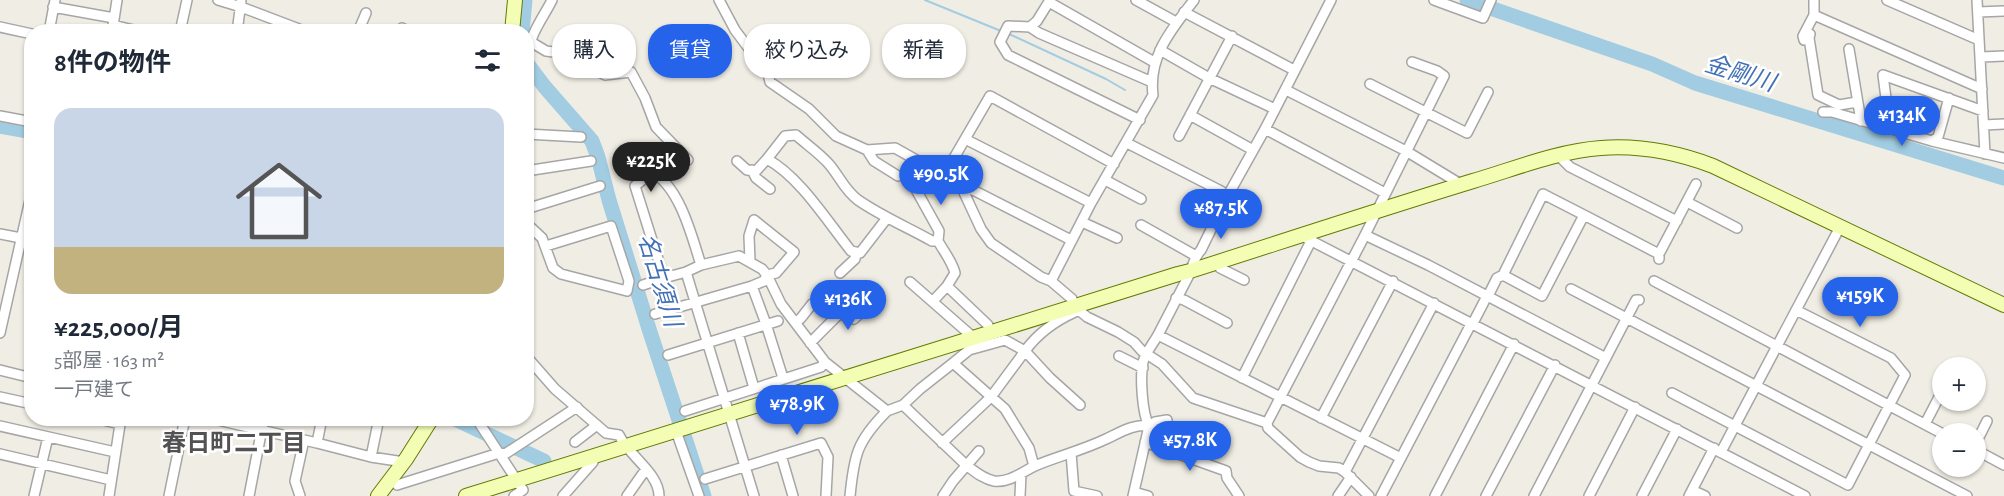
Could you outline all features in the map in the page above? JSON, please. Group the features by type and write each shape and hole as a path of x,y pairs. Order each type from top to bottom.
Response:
{"street":[{"path":"113,24 117,0"},
{"path":"182,24 187,0"},
{"path":"218,0 241,3 280,24"},
{"path":"513,24 515,0"},
{"path":"534,34 552,0"},
{"path":"718,0 735,30 768,75 770,82 808,109 836,136 867,150 895,148 927,166 947,170 961,186 981,229 992,243 1041,277 1051,281 1072,299 1076,312 1051,325 1031,342 992,397 942,443"},
{"path":"1136,0 1176,22"},
{"path":"1051,281 1090,203 1153,95 1154,62 1160,50 1176,22 1194,0"},
{"path":"1148,496 1134,494 1149,426 1146,421 1142,387 1147,353 1331,0"},
{"path":"1434,0 1484,18 1491,0"},
{"path":"1808,69 1803,36 1814,15 1815,0"},
{"path":"1887,0 1979,40"},
{"path":"1977,0 1985,154"},
{"path":"1030,27 1049,1 1154,62"},
{"path":"238,24 241,3"},
{"path":"50,24 54,4 110,24"},
{"path":"1978,12 2004,11"},
{"path":"1184,12 1294,69"},
{"path":"361,24 366,13"},
{"path":"1814,15 1982,89"},
{"path":"1140,120 1008,55 1000,42 1008,26 1030,27 1152,82"},
{"path":"0,27 24,32"},
{"path":"1810,34 1818,95 1839,105 1857,102"},
{"path":"1179,136 1232,36"},
{"path":"534,45 546,51 561,53 605,75 631,72 645,98 656,127 688,160"},
{"path":"1849,49 1861,121"},
{"path":"1160,50 1209,78 1275,109"},
{"path":"1981,57 2004,56"},
{"path":"1369,496 1339,468 1319,466 1300,457 1268,428 1267,423 1365,235 1384,192 1444,76 1412,62"},
{"path":"1890,129 1883,75 1983,111"},
{"path":"1370,84 1467,133 1488,92"},
{"path":"1286,90 1406,151 1462,185"},
{"path":"947,170 990,96 1114,164"},
{"path":"1932,141 1938,137 1949,98"},
{"path":"1823,112 1832,112 1932,141 2004,158"},
{"path":"1190,115 1253,150"},
{"path":"0,116 24,118"},
{"path":"1984,125 2004,124"},
{"path":"1265,129 1384,192"},
{"path":"534,134 581,137"},
{"path":"737,161 747,170 756,171 785,136 796,135 829,163 845,188 858,199 887,218 895,220 932,241 938,241"},
{"path":"965,139 1090,203"},
{"path":"1127,143 1221,191 1227,197"},
{"path":"514,496 523,489 595,456 1178,274 1306,238 1462,185 1559,156 1598,148 1623,147 1655,150 1713,166 2004,305"},
{"path":"867,150 874,161 898,176"},
{"path":"1559,156 1570,167 1677,221"},
{"path":"767,159 796,183 851,251 860,253 887,218"},
{"path":"534,170 591,161"},
{"path":"927,166 914,186 939,231 938,241 945,255 953,263 955,273 933,301"},
{"path":"752,170 756,178 770,189"},
{"path":"663,278 635,186 652,172 660,176 684,212 701,266"},
{"path":"1105,180 1141,200"},
{"path":"1381,496 1472,322 1497,278 1503,275 1544,194 1659,257 1696,184"},
{"path":"534,207 600,186"},
{"path":"961,186 1071,240"},
{"path":"1687,202 1737,228"},
{"path":"1503,275 1542,296 1584,215"},
{"path":"750,261 749,236 754,220 794,252 776,273 767,275"},
{"path":"1082,222 1117,238"},
{"path":"0,333 3,310 24,225"},
{"path":"1141,225 1196,256"},
{"path":"534,230 542,238 553,268 561,274 627,291 629,281 611,226 546,246"},
{"path":"1705,496 1690,493 1736,426 1840,227"},
{"path":"0,234 21,238"},
{"path":"1365,235 1606,358"},
{"path":"1306,238 1555,365 1800,495"},
{"path":"1242,378 1306,238"},
{"path":"840,273 855,259 856,252"},
{"path":"643,285 739,256 750,261 767,275 781,304 825,362 887,411"},
{"path":"1217,263 1220,268 1244,280"},
{"path":"686,272 754,496"},
{"path":"656,314 752,286 764,281 767,275"},
{"path":"1654,281 1932,428"},
{"path":"910,282 974,338"},
{"path":"1321,418 1393,282"},
{"path":"752,286 783,378"},
{"path":"947,286 988,325"},
{"path":"1571,290 1967,496"},
{"path":"1176,298 1227,323"},
{"path":"1534,496 1636,300 1639,300"},
{"path":"810,343 839,314 848,315 854,319 871,303"},
{"path":"1338,496 1362,438 1434,303"},
{"path":"796,322 812,304"},
{"path":"1075,307 1100,325 1118,332 1162,364 1193,398 1267,423"},
{"path":"1672,393 1848,485 1905,375 1891,358 1796,310"},
{"path":"668,355 778,321"},
{"path":"738,333 754,388"},
{"path":"1158,335 1401,458"},
{"path":"850,496 853,462 868,430 887,411 903,405 969,350 1005,340 1025,351 1080,405"},
{"path":"1435,496 1514,344"},
{"path":"1119,356 1143,368"},
{"path":"685,411 821,367 825,362"},
{"path":"953,363 1005,409 1029,448 1034,466"},
{"path":"534,365 555,388 606,433 619,435 624,447 646,469 659,490 659,496"},
{"path":"1486,496 1555,365"},
{"path":"0,370 24,376"},
{"path":"0,397 24,402"},
{"path":"903,405 966,465 996,481 1006,480 1034,466 1123,431 1167,420"},
{"path":"397,485 499,453 505,454 576,407"},
{"path":"1588,496 1635,407"},
{"path":"1925,424 1932,410"},
{"path":"575,442 597,425"},
{"path":"0,426 115,452"},
{"path":"109,496 120,426"},
{"path":"169,496 183,426"},
{"path":"241,426 372,457 404,462"},
{"path":"249,496 263,426"},
{"path":"317,443 320,426"},
{"path":"372,457 378,426"},
{"path":"378,496 404,462 427,426"},
{"path":"481,426 523,489"},
{"path":"1642,496 1677,429"},
{"path":"680,430 698,496"},
{"path":"34,496 48,437"},
{"path":"300,496 295,481 304,440"},
{"path":"1146,442 1226,471 1227,478 1239,496"},
{"path":"705,479 821,443 828,457 826,496"},
{"path":"944,496 953,481 979,451"},
{"path":"1071,453 1070,494 1097,496"},
{"path":"0,454 111,480"},
{"path":"781,455 793,496"},
{"path":"1986,455 2004,465"},
{"path":"563,496 593,462 595,456"},
{"path":"627,496 646,469"},
{"path":"1020,496 1021,474"},
{"path":"466,496 523,489"}],"waterway":[{"name":"名古須川","path":"523,24 525,0"},
{"path":"925,0 1001,31"},
{"name":"金剛川","path":"1467,0 1652,64 1695,83 2004,178"},
{"path":"1007,33 1125,90"},
{"name":"名古須川","path":"534,73 592,141 650,332 704,496"},
{"path":"0,126 24,130"},
{"path":"470,426 544,461"}],"district":[{"name":"春日町二丁目","path":"234,443"}]}
